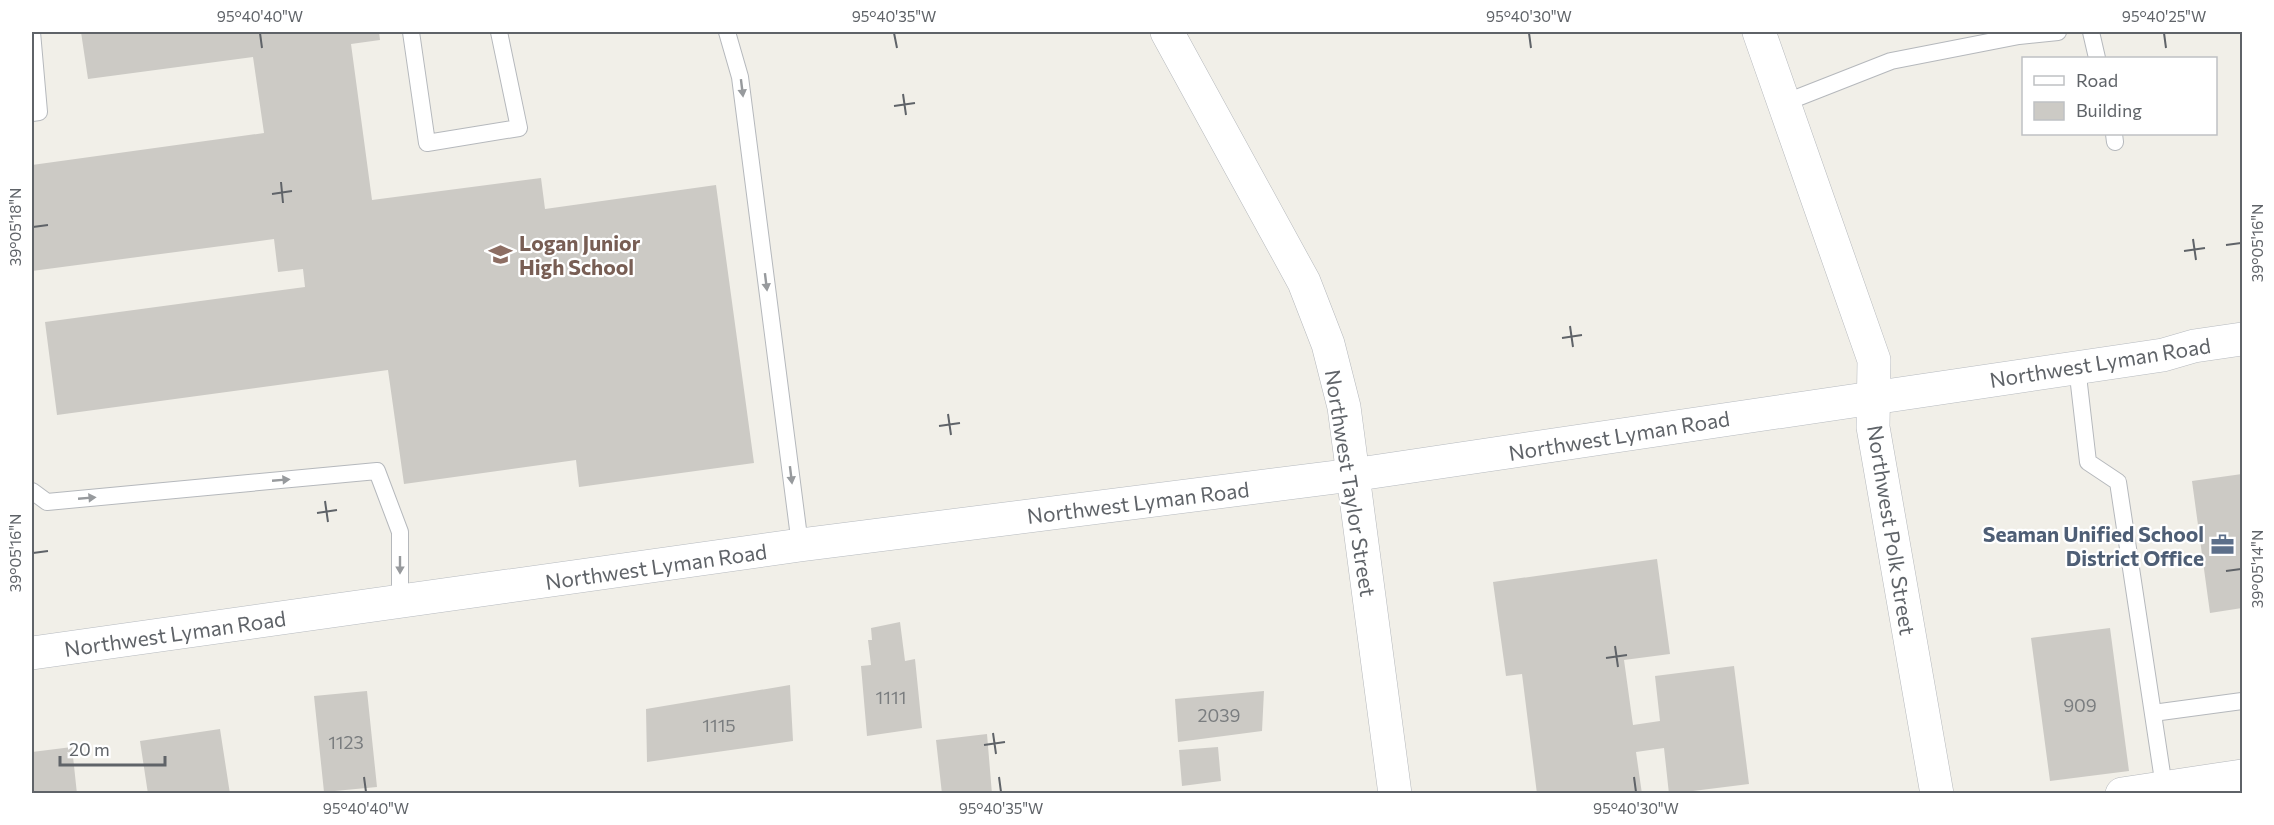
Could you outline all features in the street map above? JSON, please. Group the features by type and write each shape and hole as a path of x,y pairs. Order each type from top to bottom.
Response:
{"street":[{"name":"Northwest Taylor Street","path":"1167,32 1304,282 1331,355 1344,407 1395,794"},
{"name":"Northwest Polk Street","path":"1759,32 1874,360 1872,427 1937,794"},
{"name":"Northwest Lyman Road","path":"32,653 800,545 1352,475 1873,396 2163,355 2194,346 2242,339"},
{"path":"2122,794 2164,787 2211,787 2242,776"}],"lane":[{"path":"32,32 39,112 32,113"},
{"path":"411,32 427,143 519,128 500,32"},
{"path":"727,32 740,77 800,545"},
{"path":"1784,103 1892,61 2019,36 2058,32"},
{"path":"2091,32 2097,57"},
{"path":"2077,367 2088,462 2118,482 2164,787"},
{"path":"32,491 47,502 377,471 400,532 400,602"},
{"path":"2153,713 2242,701"}],"building":[{"name":"Logan Junior High School","path":"81,32 379,32 380,40 351,44 372,200 541,178 545,209 716,185 754,463 579,487 576,460 404,484 388,370 57,415 45,322 305,287 303,269 278,272 274,239 32,271 32,165 264,133 253,57 88,79"},
{"name":"Seaman Unified School District Office","path":"2242,474 2242,608 2210,613 2192,481"},
{"path":"1657,559 1670,654 1624,660 1633,725 1660,721 1655,676 1734,666 1749,784 1669,794 1664,748 1636,752 1642,794 1537,794 1522,674 1506,676 1493,582"},
{"path":"900,622 905,661 915,659 922,728 867,736 861,666 871,665 868,640 872,640 871,628"},
{"path":"2110,628 2129,771 2050,781 2031,638"},
{"path":"790,685 793,741 647,762 646,709"},
{"path":"367,691 377,787 324,792 314,696"},
{"path":"1264,691 1262,731 1178,742 1175,699"},
{"path":"220,729 230,794 148,794 140,741"},
{"path":"987,734 992,794 942,794 936,740"},
{"path":"72,747 77,794 32,794 32,752"},
{"path":"1218,747 1221,781 1182,786 1179,750"}],"place":[{"name":"Logan Junior High School","path":"501,254"},
{"name":"Seaman Unified School District Office","path":"2222,545"}]}
